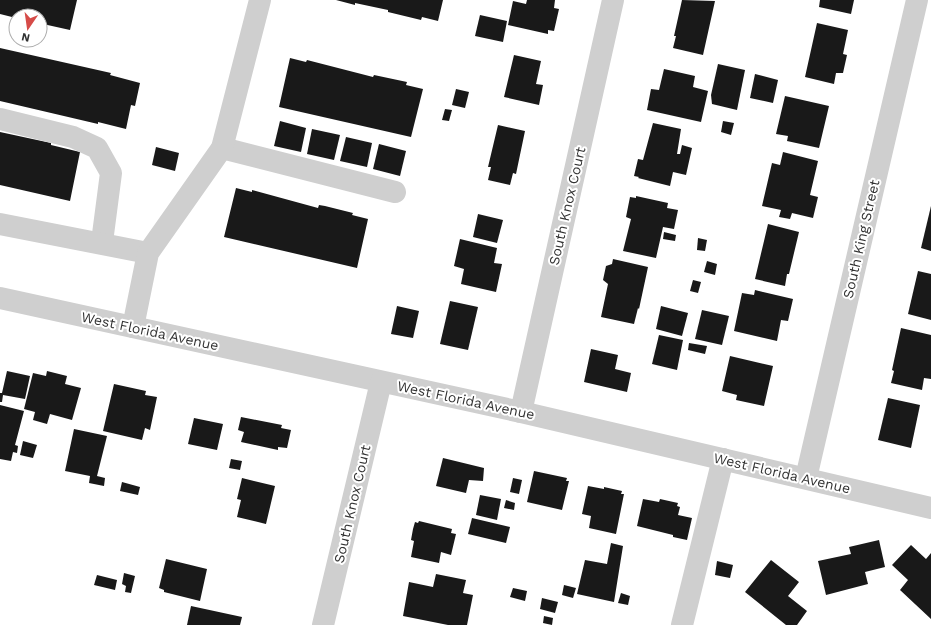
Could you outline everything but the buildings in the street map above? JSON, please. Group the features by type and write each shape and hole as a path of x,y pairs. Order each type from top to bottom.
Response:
{"street":[{"path":"133,326 148,253 222,148 260,0"},
{"name":"South Knox Court","path":"521,412 613,0"},
{"name":"South King Street","path":"806,478 917,0"},
{"path":"0,119 73,137 97,148 111,173 102,242"},
{"path":"222,148 395,192"},
{"path":"0,224 102,242 148,253"},
{"name":"West Florida Avenue","path":"0,298 521,412 931,508"},
{"name":"South Knox Court","path":"323,625 381,382"},
{"path":"682,625 723,459"}]}
